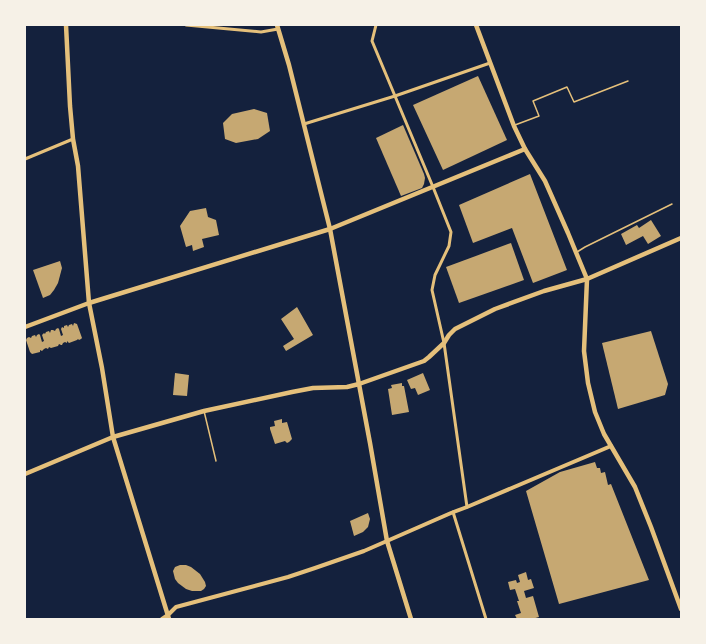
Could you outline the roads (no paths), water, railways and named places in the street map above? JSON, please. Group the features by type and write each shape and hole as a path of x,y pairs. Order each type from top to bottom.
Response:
{"main road":[{"path":"66,25 70,106 84,222 89,303 102,368 113,437 168,617"},
{"path":"476,25 524,149 544,181 562,219 587,279 584,351 588,383 596,412 604,434 635,487 681,609"},
{"path":"277,27 289,65 330,229 387,541 411,619"},
{"path":"25,327 89,303 330,229 524,149"},
{"path":"25,474 113,437 204,412 292,392 313,388 347,387 424,361 444,343 455,329 495,309 544,291 587,279 681,238"}],"street":[{"path":"186,25 261,32 277,27"},
{"path":"376,25 372,41 434,186 451,232 449,246 435,275 432,290 444,343 467,507"},
{"path":"304,124 395,96 490,63"},
{"path":"25,159 73,139"},
{"path":"162,619 168,617 176,607 288,577 364,551 611,446"},
{"path":"453,512 486,619"}],"lane":[{"path":"514,126 539,116 533,101 567,87 574,102 628,81"},
{"path":"576,253 585,247 672,204"},
{"path":"204,412 216,461"}]}
